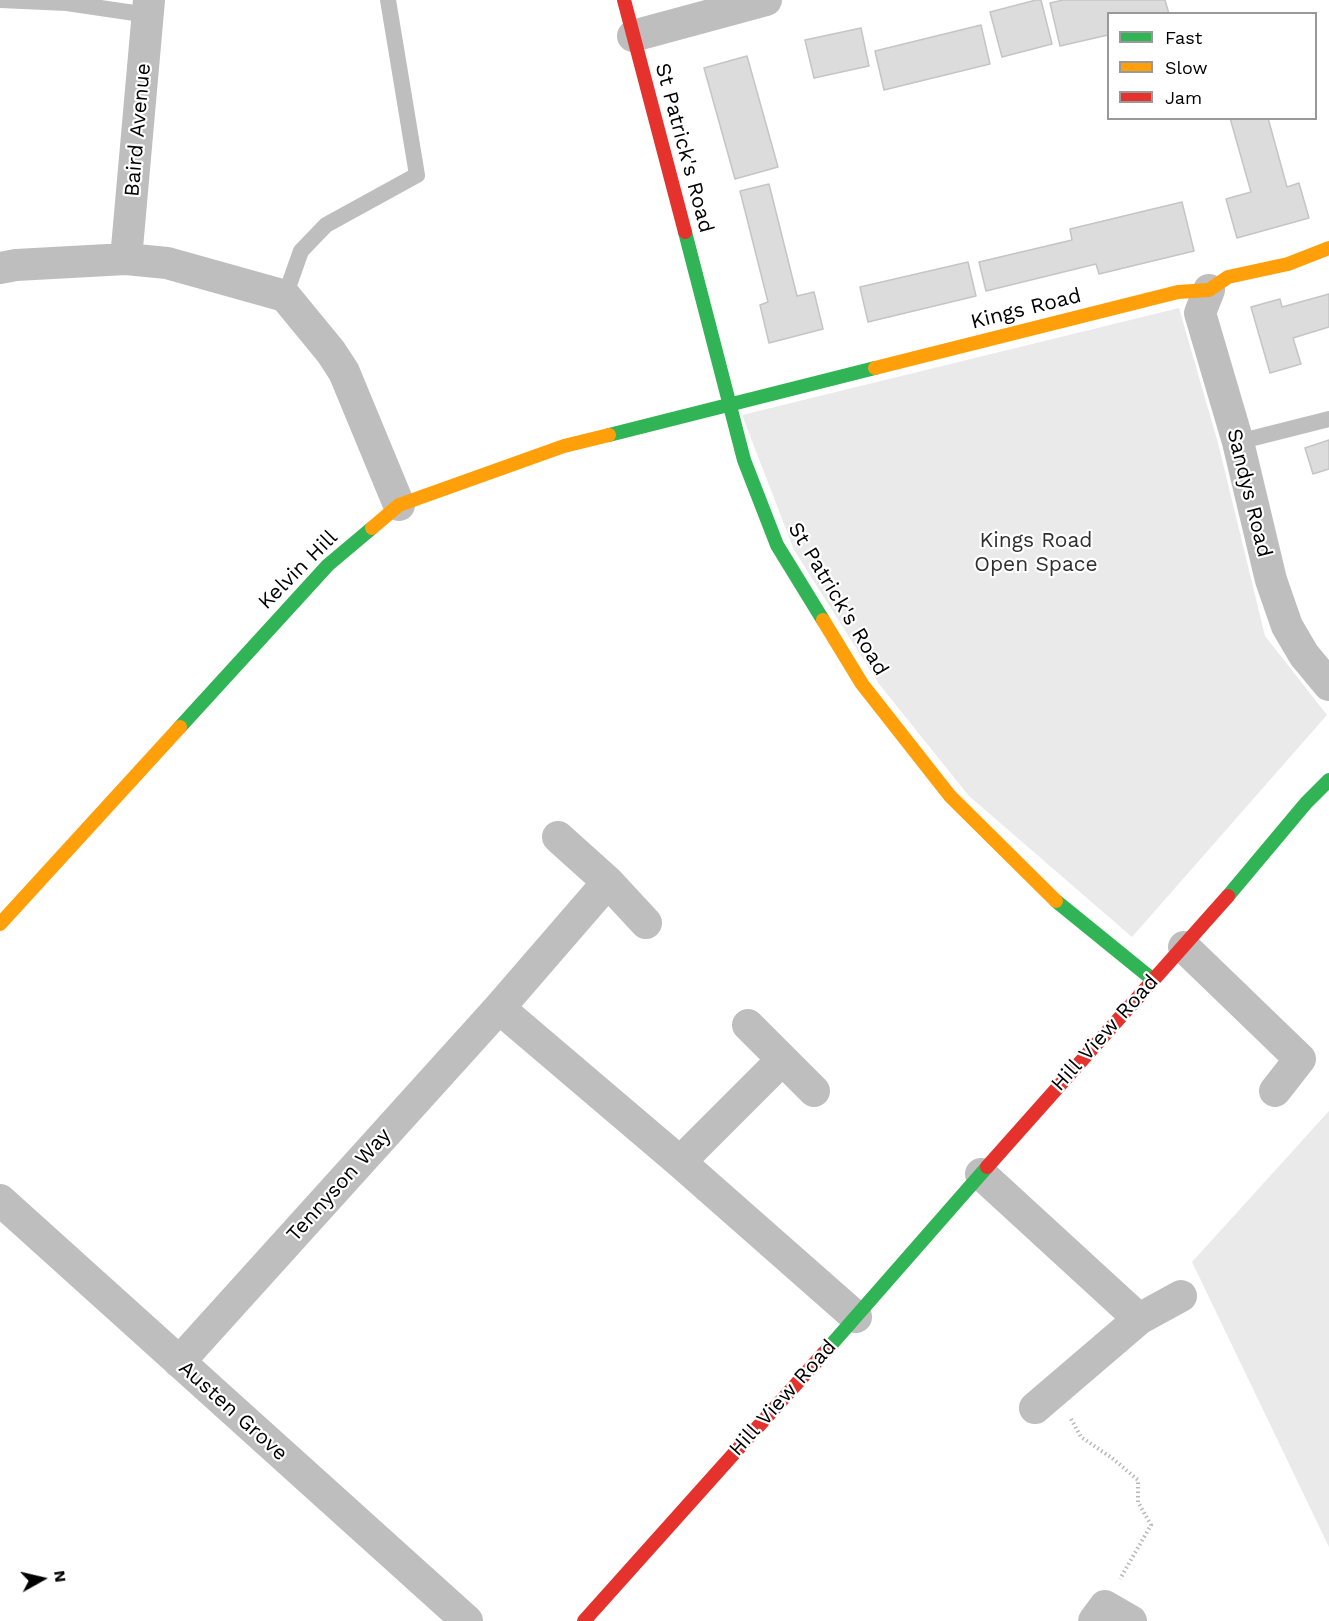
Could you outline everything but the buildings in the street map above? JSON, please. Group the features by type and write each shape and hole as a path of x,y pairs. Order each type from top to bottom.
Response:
{"street":[{"name":"St Patrick's Road","path":"624,0 744,460 777,545 862,684 950,796 1059,904 1152,979"},
{"path":"633,36 766,0"},
{"name":"Baird Avenue","path":"126,259 148,8"},
{"name":"Kings Road","path":"729,405 1179,292 1209,290 1228,277 1288,264 1329,248"},
{"path":"0,268 126,259 167,263 285,296 331,352 344,372 399,505"},
{"name":"Sandys Road","path":"1209,290 1200,313 1238,442 1270,580 1287,626 1304,655 1329,685"},
{"name":"Kelvin Hill","path":"0,924 328,565 399,505 564,446 729,405"},
{"name":"Hill View Road","path":"584,1621 856,1317 1152,979 1184,947 1306,803 1329,780"},
{"path":"558,837 608,882 646,923"},
{"name":"Tennyson Way","path":"178,1362 499,1008 608,882"},
{"path":"1184,947 1300,1059 1275,1091"},
{"path":"499,1008 680,1162 856,1317"},
{"path":"748,1025 814,1091"},
{"path":"680,1162 782,1060"},
{"path":"981,1174 1139,1319"},
{"name":"Austen Grove","path":"0,1200 467,1621"},
{"path":"1045,1401 1139,1319 1181,1296"}],"lane":[{"path":"0,0 148,8"},
{"path":"285,296 301,251 326,225 417,175 388,0"},
{"path":"1238,442 1329,419"}],"path":[{"path":"1045,1401 1081,1437 1112,1458 1138,1480 1138,1502 1151,1525 1110,1616"}],"green space":[{"name":"Kings Road Open Space","path":"1179,308 1218,443 1265,636 1327,715 1132,937 969,796 879,684 794,550 742,415"},
{"path":"1329,1111 1329,1547 1192,1262"}],"traffic: fast":[{"path":"685,232 744,460 777,545 823,620"},
{"path":"609,435 875,368"},
{"path":"180,727 328,565 372,528"},
{"path":"1228,896 1306,803 1329,780"},
{"path":"1056,901 1152,979"},
{"path":"824,1353 987,1167"}],"traffic: slow":[{"path":"875,368 1178,292 1209,290 1228,277 1288,264 1329,248"},
{"path":"372,528 399,505 564,446 609,435"},
{"path":"823,620 862,684 950,796 1056,901"},
{"path":"0,924 180,727"}],"traffic: jam":[{"path":"624,0 685,232"},
{"path":"987,1167 1228,896"},
{"path":"584,1621 824,1353"}]}
